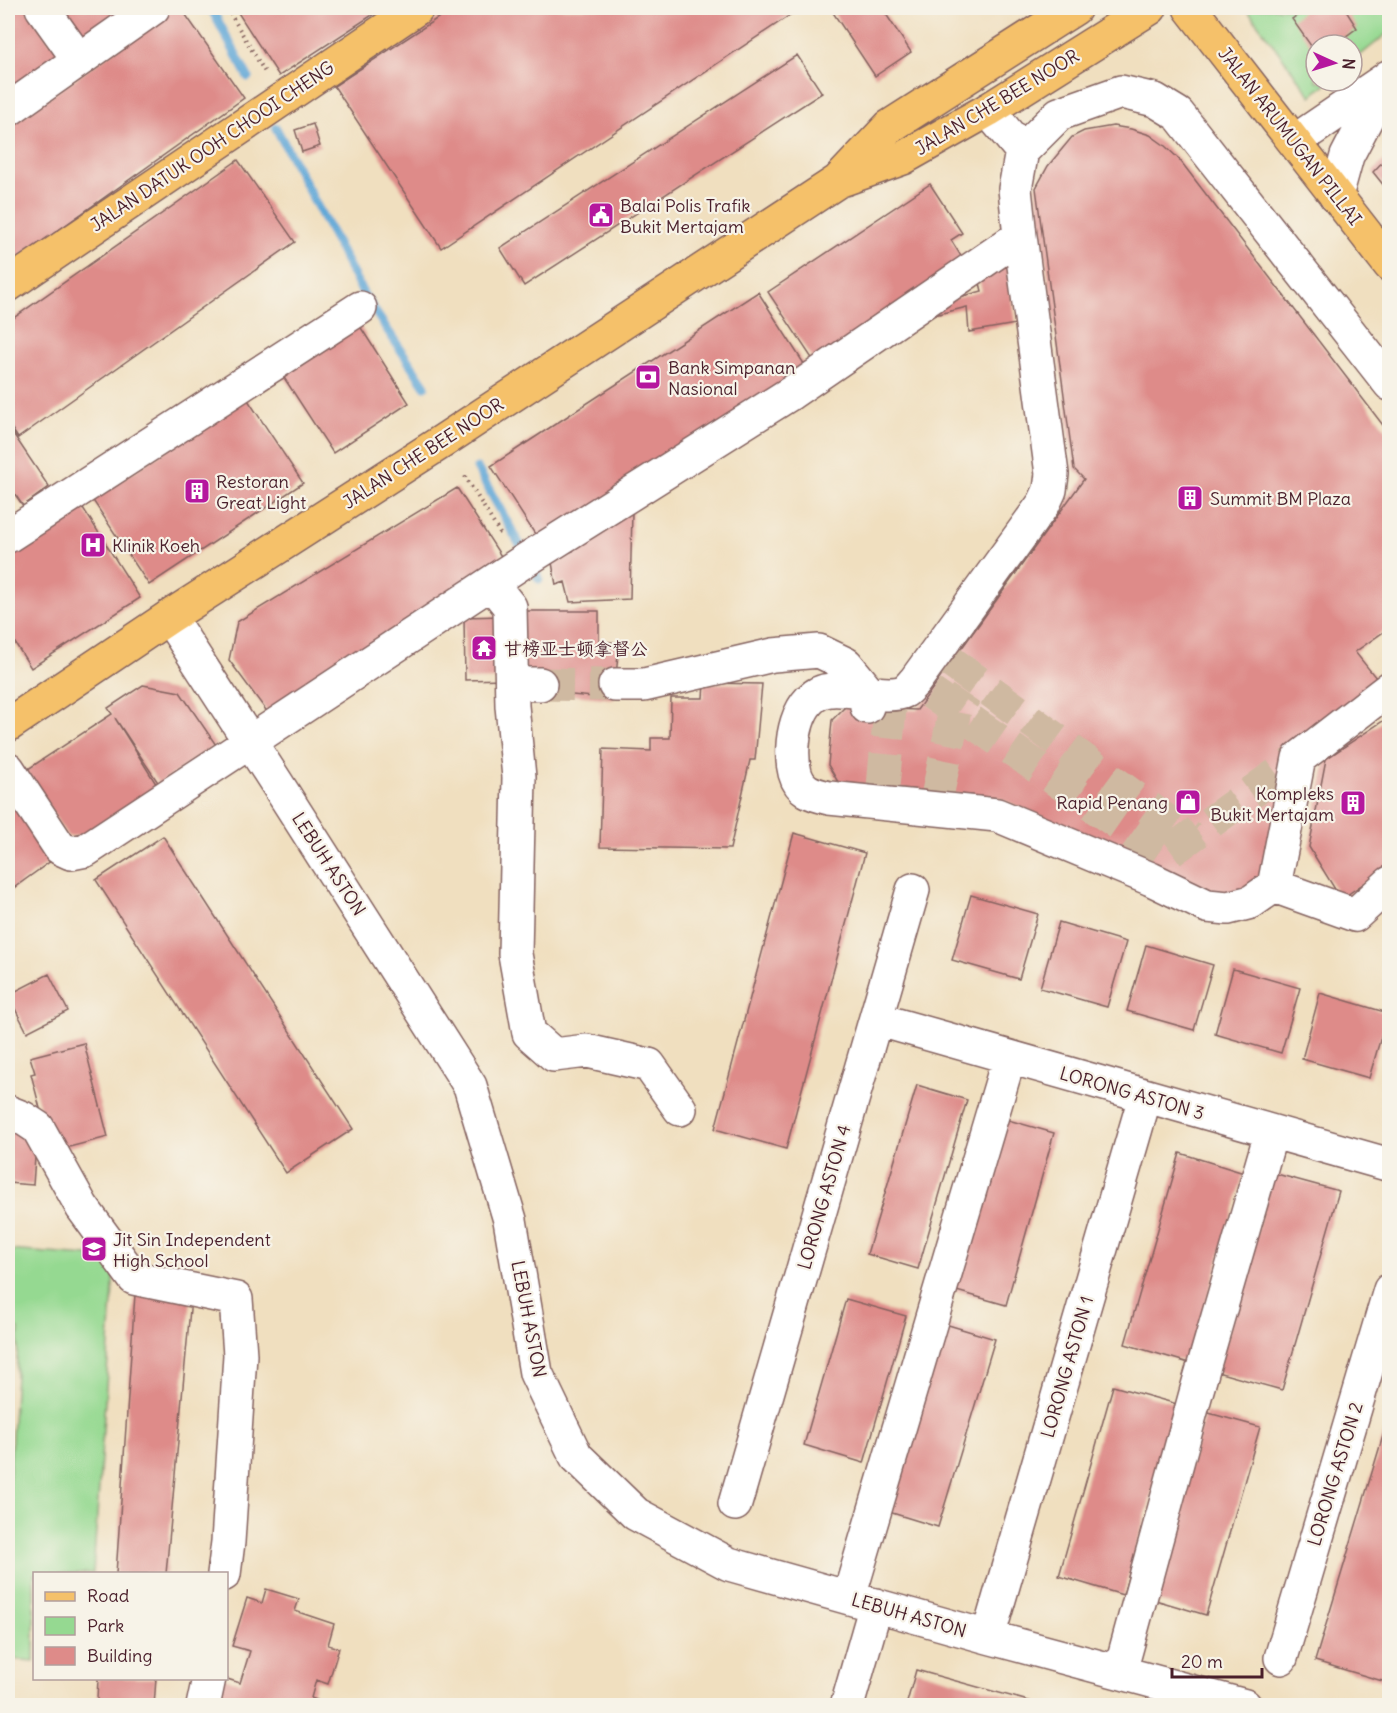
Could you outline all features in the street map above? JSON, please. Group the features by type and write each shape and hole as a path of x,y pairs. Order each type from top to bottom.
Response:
{"main road":[{"name":"JALAN DATUK OOH CHOOI CHENG","path":"8,285 417,8"},
{"name":"JALAN CHE BEE NOOR","path":"838,181 888,127 1075,8"},
{"name":"JALAN CHE BEE NOOR","path":"8,725 169,617 838,181 903,158 988,110 1150,8"},
{"name":"JALAN ARUMUGAN PILLAI","path":"1190,8 1389,265"}],"street":[{"path":"42,8 79,60"},
{"path":"8,110 153,8"},
{"path":"1295,141 1389,77"},
{"path":"1336,196 1347,156 1389,77"},
{"path":"1389,384 1178,114 1155,100 1121,92 1059,114 1022,151 1015,189 1052,474 1050,490 1044,503 944,656 894,696 829,690 815,697 801,711 795,727 794,767 798,784 810,794 871,794 937,801 997,815 1151,879 1208,906 1228,908 1251,902 1274,886 1299,758 1389,688"},
{"path":"988,110 1022,151"},
{"path":"8,768 60,848 71,853 86,850 549,544 791,393 1020,236"},
{"path":"8,536 360,308"},
{"path":"491,583 510,608 526,684 519,777 515,954 529,1033 554,1055 587,1051 649,1065 680,1109"},
{"name":"LEBUH ASTON","path":"169,617 470,1086 510,1220 536,1373 576,1456 636,1514 729,1564 1245,1706"},
{"path":"615,685 644,685 772,655 819,651 846,664 894,696"},
{"path":"1274,886 1355,915 1389,884"},
{"name":"LORONG ASTON 4","path":"735,1504 913,890"},
{"name":"LORONG ASTON 3","path":"876,1019 1389,1165"},
{"path":"848,1706 863,1601 1009,1058"},
{"name":"LORONG ASTON 1","path":"988,1637 1145,1097"},
{"path":"8,1112 38,1128 82,1207 134,1278 236,1299 240,1355 224,1572"},
{"path":"1120,1672 1271,1133"},
{"name":"LORONG ASTON 2","path":"1281,1658 1389,1290"},
{"path":"203,1706 209,1680"}],"path":[{"path":"226,8 268,77"},
{"path":"465,476 520,564"}],"green space":[{"path":"1246,8 1389,8 1389,32 1364,52 1364,33 1304,33 1304,87"},
{"path":"8,1250 115,1258 93,1572 33,1572 33,1661 8,1659 8,1499 19,1329 8,1327"}],"building":[{"path":"8,8 26,8 50,42 80,45 8,93"},
{"path":"56,8 132,8 81,44"},
{"path":"174,8 181,8 244,98 8,266 8,127"},
{"path":"235,8 383,8 279,76"},
{"path":"453,8 794,8 796,11 441,248 334,86"},
{"path":"830,8 882,8 911,52 875,76"},
{"path":"1308,8 1351,8 1346,11 1357,28 1350,33 1304,33 1304,36 1292,19"},
{"path":"797,55 822,93 524,286 500,248"},
{"path":"313,124 320,146 302,152 295,130"},
{"name":"Summit BM Plaza","path":"1113,126 1150,135 1179,159 1389,433 1389,628 1355,652 1381,684 1330,721 1258,881 1240,891 1221,895 998,798 838,782 828,765 832,720 845,707 917,710 1084,479 1074,469 1036,188 1048,166 1072,137 1084,131"},
{"path":"1389,155 1389,192 1373,172"},
{"path":"238,160 295,242 18,438 8,423 8,322"},
{"path":"930,184 962,233 951,240 967,266 817,366 768,292"},
{"path":"1006,254 1016,324 969,332 967,307 935,315 938,303 982,291 977,271"},
{"path":"758,292 808,370 542,545 491,466"},
{"path":"356,320 409,403 333,453 279,370"},
{"name":"Restoran Great Light","path":"246,397 303,483 149,585 92,499"},
{"path":"8,426 49,487 23,506 8,484"},
{"path":"457,488 508,567 274,721 229,660 237,622"},
{"path":"78,500 140,598 31,668 8,632 8,545"},
{"path":"632,511 630,599 570,602 565,582 556,585 551,557 573,551 580,537"},
{"path":"519,611 599,611 599,641 619,643 614,699 540,692 518,676"},
{"name":"甘榜亚士顿拿督公","path":"503,616 505,679 465,680 464,617"},
{"path":"704,683 762,684 755,760 750,760 730,849 600,847 603,749 651,751 651,738 670,738 671,698 703,698"},
{"path":"143,685 180,692 216,745 159,784 115,718 158,787 83,835 68,837 25,771 112,714 108,708"},
{"name":"Kompleks Bukit Mertajam","path":"1389,717 1389,866 1341,899 1309,847 1326,759"},
{"path":"8,791 55,858 8,892"},
{"path":"794,833 865,853 786,1149 715,1129"},
{"path":"163,836 353,1129 286,1173 96,880"},
{"path":"971,895 1038,914 1019,979 952,960"},
{"path":"1059,922 1126,942 1107,1007 1040,988"},
{"path":"1146,945 1213,965 1194,1030 1127,1011"},
{"path":"1233,969 1300,988 1281,1053 1215,1034"},
{"path":"49,974 68,1011 27,1032 8,995"},
{"path":"1320,993 1388,1013 1369,1078 1302,1059"},
{"path":"84,1043 108,1137 58,1150 48,1139 31,1074 35,1073 30,1057"},
{"path":"917,1085 967,1100 918,1269 867,1254"},
{"path":"1001,1118 1054,1133 1006,1305 953,1290"},
{"path":"8,1127 37,1129 33,1185 8,1183"},
{"path":"1180,1153 1244,1173 1189,1363 1125,1344"},
{"path":"1273,1173 1339,1191 1282,1390 1217,1372"},
{"path":"135,1294 191,1298 166,1572 116,1572"},
{"path":"846,1299 906,1316 864,1463 804,1445"},
{"path":"945,1324 995,1339 938,1527 889,1512"},
{"path":"1113,1386 1177,1404 1123,1595 1059,1576"},
{"path":"1205,1412 1260,1427 1206,1615 1152,1599"},
{"path":"1389,1416 1389,1683 1315,1661"},
{"path":"266,1589 299,1599 295,1611 334,1624 328,1645 339,1648 328,1684 316,1680 311,1698 322,1702 321,1706 209,1706 223,1680 240,1683 250,1651 232,1646 247,1598 262,1603"},
{"path":"916,1670 1043,1705 1043,1706 906,1706"},
{"path":"98,1680 156,1680 154,1706 91,1706 97,1700"}],"waterway":[{"path":"211,8 248,77"},
{"path":"276,128 364,295 425,386"},
{"path":"477,468 539,579"}],"tunnel":[{"path":"951,662 1190,838"},
{"path":"540,684 615,685"},
{"path":"931,693 1165,856"},
{"path":"938,792 955,710 966,694"},
{"path":"883,787 890,709"},
{"path":"1171,851 1299,758"}],"place":[{"name":"Balai Polis Trafik Bukit Mertajam","path":"601,215"},
{"name":"Bank Simpanan Nasional","path":"648,377"},
{"name":"Restoran Great Light","path":"197,491"},
{"name":"Summit BM Plaza","path":"1190,498"},
{"name":"Klinik Koeh","path":"93,545"},
{"name":"甘榜亚士顿拿督公","path":"484,648"},
{"name":"Rapid Penang","path":"1188,802"},
{"name":"Kompleks Bukit Mertajam","path":"1353,803"},
{"name":"Jit Sin Independent High School","path":"94,1249"}]}
